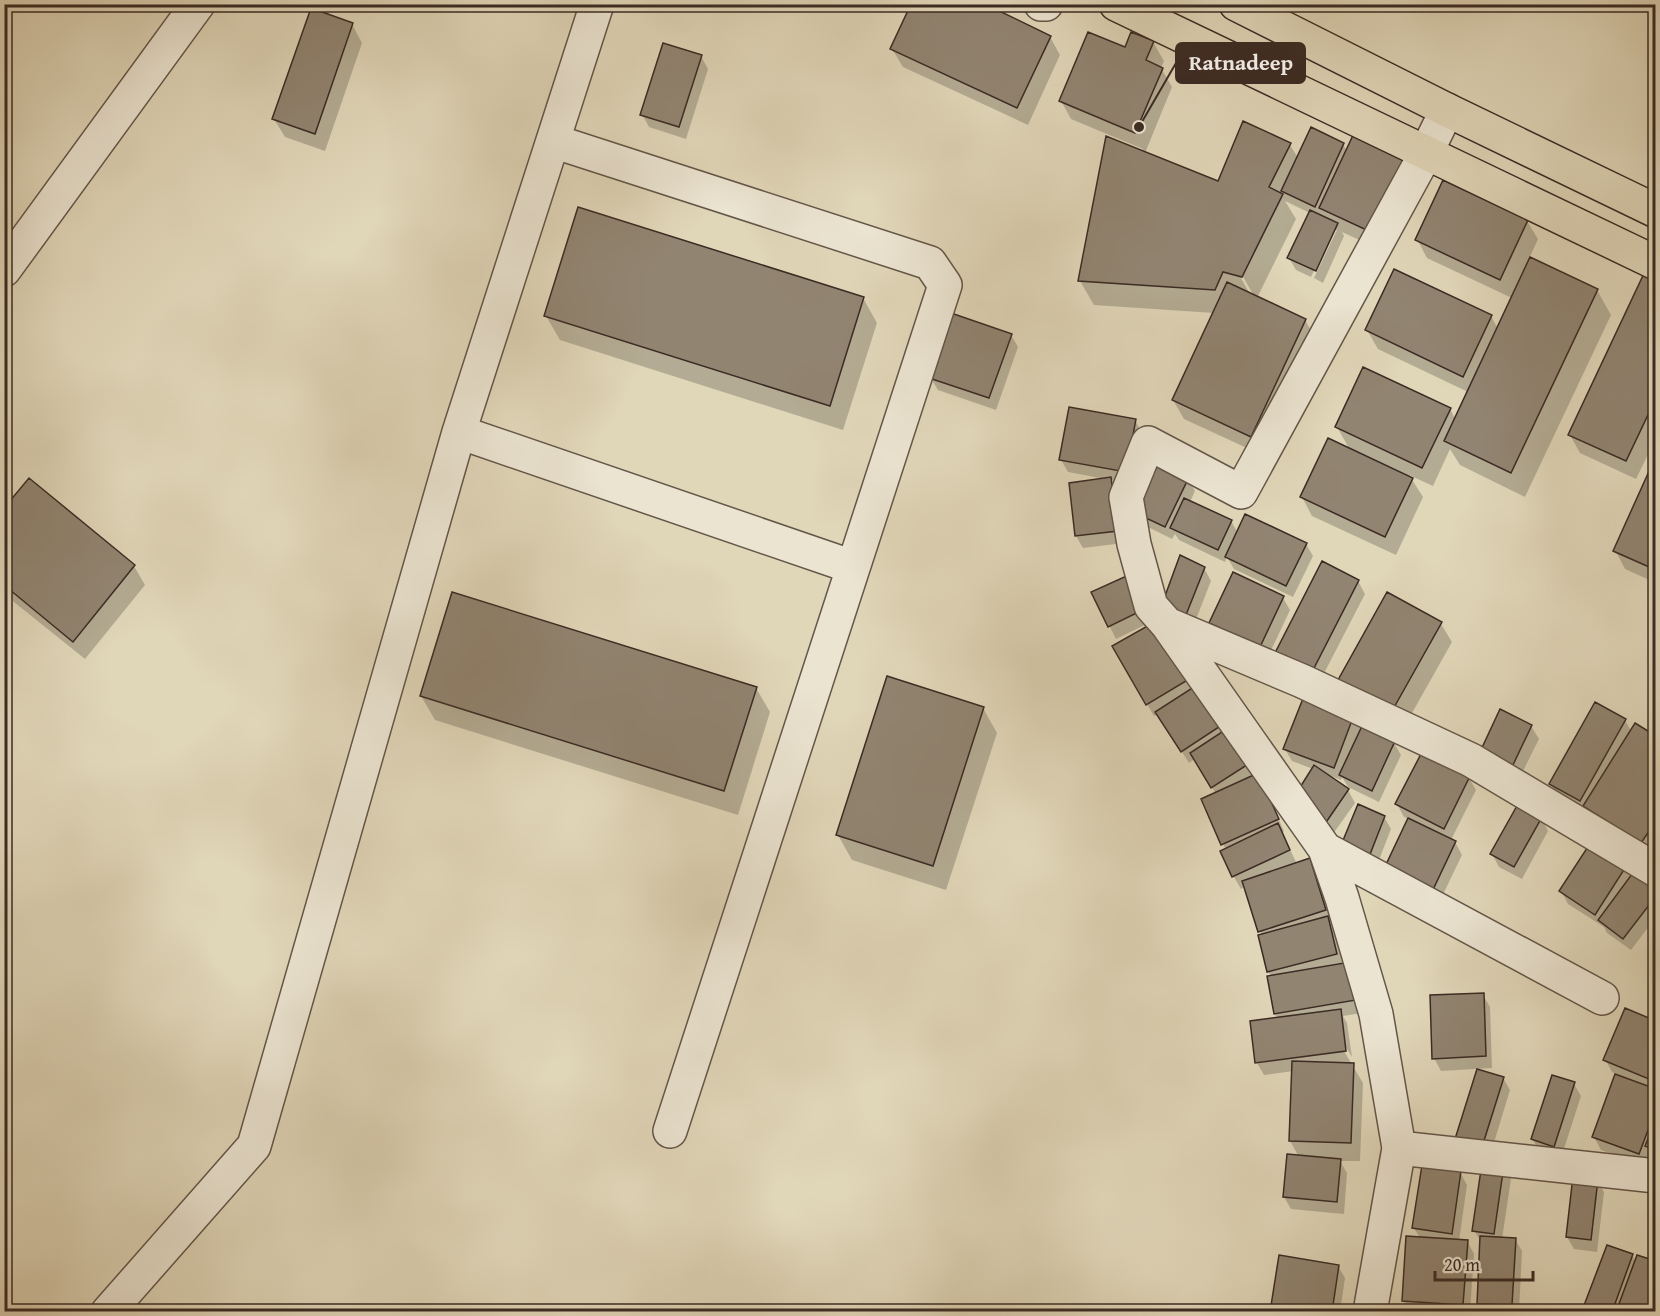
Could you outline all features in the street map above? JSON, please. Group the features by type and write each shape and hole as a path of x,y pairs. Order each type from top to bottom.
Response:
{"highway":[{"path":"1116,4 1656,263"},
{"path":"1236,4 1447,110 1656,211"}],"street":[{"path":"4,270 198,4"},
{"path":"108,1311 254,1146 459,432 597,4"},
{"path":"1041,4 1046,4"},
{"path":"1370,1311 1399,1148 1376,1014 1342,898 1325,849 1167,624 1151,606 1134,544 1126,496 1148,443 1241,492 1426,153 1447,110"},
{"path":"553,141 930,263 945,285 670,1131"},
{"path":"459,432 852,567"},
{"path":"1167,624 1302,681 1471,760 1656,870"},
{"path":"1325,849 1602,998"},
{"path":"1399,1148 1656,1176"}],"building":[{"path":"911,4 985,4 1051,36 1017,108 890,49"},
{"path":"311,8 353,23 315,134 272,119"},
{"path":"1088,32 1125,47 1131,32 1154,41 1146,60 1163,68 1135,133 1059,101"},
{"path":"663,43 702,55 679,127 640,115"},
{"path":"1243,121 1291,143 1269,187 1283,194 1242,277 1223,272 1215,290 1078,281 1106,136 1218,181"},
{"path":"1311,127 1344,143 1315,207 1281,191"},
{"path":"1355,131 1409,156 1373,233 1319,208"},
{"path":"1443,180 1528,220 1500,280 1415,240"},
{"path":"578,207 864,297 830,406 544,316"},
{"path":"1310,210 1338,223 1316,271 1287,258"},
{"path":"1530,257 1598,289 1511,473 1444,441"},
{"path":"1647,267 1656,271 1656,398 1626,461 1568,435"},
{"path":"1394,269 1492,315 1463,377 1365,330"},
{"path":"1227,282 1306,319 1251,437 1172,400"},
{"path":"951,313 1012,334 989,398 929,378"},
{"path":"1363,367 1451,408 1422,468 1335,427"},
{"path":"1069,407 1136,419 1126,472 1059,460"},
{"path":"1328,438 1413,478 1385,537 1300,497"},
{"path":"1656,458 1656,570 1613,551"},
{"path":"1157,462 1189,477 1165,527 1133,512"},
{"path":"1111,477 1118,531 1075,536 1069,483"},
{"path":"29,478 135,565 73,642 4,585 4,508"},
{"path":"1184,498 1232,520 1218,550 1170,528"},
{"path":"1245,514 1307,543 1286,586 1225,557"},
{"path":"1180,555 1205,567 1184,620 1161,607"},
{"path":"1322,561 1359,580 1312,672 1275,653"},
{"path":"1233,572 1284,596 1260,647 1209,623"},
{"path":"1131,574 1147,608 1108,627 1091,592"},
{"path":"452,592 757,687 724,791 420,696"},
{"path":"1387,592 1442,622 1392,711 1338,680"},
{"path":"1158,620 1191,678 1146,705 1112,646"},
{"path":"887,676 984,707 933,866 836,835"},
{"path":"1200,683 1225,723 1181,752 1155,712"},
{"path":"1304,696 1354,715 1334,768 1283,749"},
{"path":"1595,702 1626,719 1580,801 1549,784"},
{"path":"1500,709 1532,725 1512,767 1480,752"},
{"path":"1635,723 1656,736 1656,821 1641,843 1583,806"},
{"path":"1362,726 1395,741 1372,791 1339,775"},
{"path":"1228,728 1250,763 1211,788 1190,753"},
{"path":"1422,752 1470,776 1444,829 1395,804"},
{"path":"1314,765 1349,789 1320,831 1297,792"},
{"path":"1258,773 1279,819 1221,845 1201,799"},
{"path":"1358,804 1385,816 1367,862 1339,850"},
{"path":"1518,804 1542,817 1514,867 1490,854"},
{"path":"1408,818 1456,841 1430,896 1382,873"},
{"path":"1278,823 1290,850 1232,877 1220,851"},
{"path":"1591,842 1627,865 1595,915 1559,891"},
{"path":"1310,858 1326,910 1258,932 1242,881"},
{"path":"1635,870 1656,885 1656,896 1623,939 1598,920"},
{"path":"1328,916 1337,954 1267,972 1258,935"},
{"path":"1356,961 1362,999 1274,1014 1267,976"},
{"path":"1484,993 1486,1056 1432,1059 1430,995"},
{"path":"1625,1008 1656,1021 1656,1082 1603,1060"},
{"path":"1341,1009 1346,1051 1255,1063 1250,1021"},
{"path":"1292,1061 1354,1063 1351,1143 1289,1141"},
{"path":"1477,1069 1504,1077 1482,1147 1455,1139"},
{"path":"1615,1074 1656,1089 1656,1109 1639,1154 1592,1137"},
{"path":"1552,1075 1575,1082 1554,1147 1531,1139"},
{"path":"1656,1119 1656,1150 1645,1146"},
{"path":"1287,1154 1341,1159 1337,1202 1283,1197"},
{"path":"1482,1163 1504,1165 1494,1234 1472,1231"},
{"path":"1422,1165 1461,1171 1452,1234 1412,1228"},
{"path":"1573,1176 1598,1179 1591,1240 1566,1237"},
{"path":"1406,1236 1468,1240 1463,1305 1402,1301"},
{"path":"1480,1236 1516,1238 1512,1305 1477,1304"},
{"path":"1607,1245 1633,1254 1612,1312 1594,1312 1583,1308"},
{"path":"1279,1255 1339,1265 1332,1312 1270,1312"},
{"path":"1637,1255 1656,1261 1656,1290 1648,1312 1616,1312"}],"place":[{"name":"Ratnadeep","path":"1139,127"}]}
